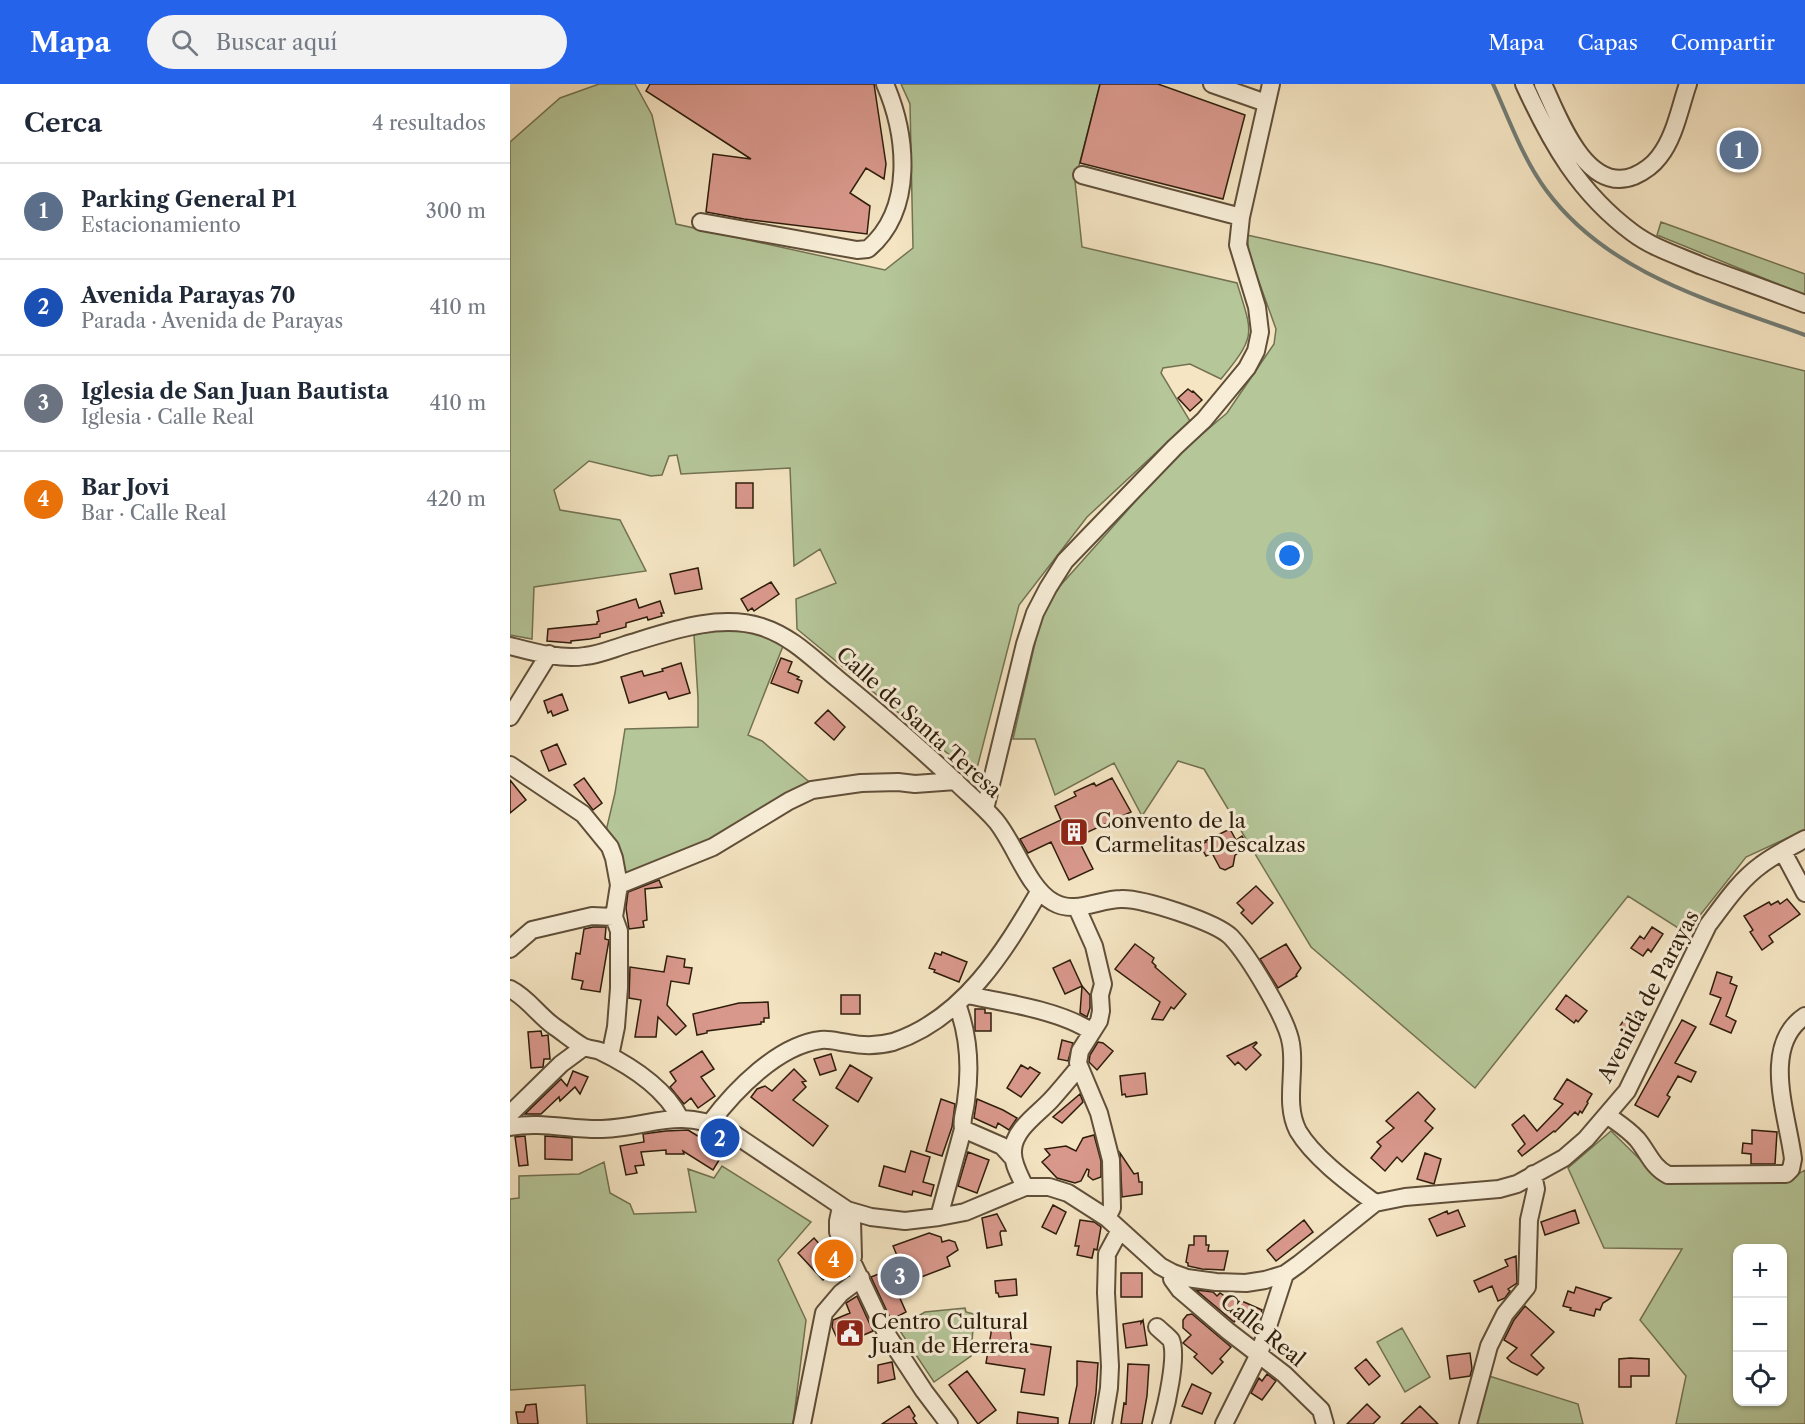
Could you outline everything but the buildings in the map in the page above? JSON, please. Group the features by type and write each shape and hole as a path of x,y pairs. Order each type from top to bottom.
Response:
{"street":[{"path":"701,222 857,250 868,249 887,229 902,173 902,139 885,84"},
{"path":"1212,84 1266,102"},
{"path":"985,810 1025,644 1035,613 1048,588 1065,561 1204,420 1247,368 1256,351 1260,332 1257,308 1238,245 1241,217 1271,84"},
{"path":"1524,84 1542,125 1563,160 1593,197 1634,234 1668,252 1805,304"},
{"path":"1543,84 1567,135 1581,158 1592,168 1610,177 1624,180 1642,172 1659,158 1667,145 1688,84"},
{"path":"1082,174 1241,217"},
{"name":"Calle de Santa Teresa","path":"510,645 549,654 585,657 690,626 743,622 787,638 810,654 882,715 985,810 1008,838 1039,892"},
{"path":"510,717 549,654"},
{"path":"510,765 568,803 592,824 610,847 614,858 619,885 614,917 619,931 619,988 616,1027 610,1056"},
{"path":"619,885 713,847 789,801 812,790 861,783 956,782"},
{"name":"Avenida de Parayas","path":"510,1127 524,1124 548,1124 604,1129 680,1118 710,1123 728,1130 844,1209 878,1218 905,1221 965,1212 1025,1187 1050,1187 1068,1193 1107,1218 1160,1266 1173,1273 1186,1278 1246,1283 1285,1274 1375,1203 1405,1197 1499,1189 1517,1184 1564,1158 1586,1139 1627,1091 1708,925 1743,882 1761,866 1805,839"},
{"path":"1783,852 1805,893"},
{"path":"710,1123 736,1090 786,1052 821,1040 861,1045 894,1042 934,1021 962,1000 982,979 1039,892 1055,904 1077,908 1108,900 1136,900 1199,919 1227,934 1239,946 1287,1029 1292,1050 1291,1097 1299,1132 1318,1155 1375,1203"},
{"path":"1077,908 1094,945 1103,984 1100,995 1099,1021 1080,1051 1079,1067 1099,1113 1111,1160 1112,1208 1107,1218"},
{"path":"510,949 532,930 592,916 614,917"},
{"path":"510,989 523,996 540,1016 584,1047 610,1056 643,1077 673,1105 680,1118"},
{"path":"962,1000 1028,1008 1083,1025 1092,1032"},
{"path":"939,1217 963,1129 961,1118 966,1102 969,1063 962,1000"},
{"path":"1607,1115 1627,1129 1659,1171 1668,1175 1786,1174 1791,1169 1793,1159 1780,1086 1780,1062 1787,1033 1805,1016"},
{"path":"510,1114 561,1064 584,1047"},
{"path":"1025,1187 1013,1158 1012,1148 1020,1131 1079,1067"},
{"path":"963,1129 1002,1146 1013,1158"},
{"path":"1468,1424 1489,1346 1505,1314 1527,1287 1529,1220 1536,1189 1533,1174"},
{"path":"802,1424 824,1313 857,1271 852,1221 844,1209 838,1221 838,1232 844,1247 857,1271 886,1333 949,1424"},
{"path":"853,1235 858,1227 878,1218"},
{"path":"1103,1424 1109,1388 1107,1254 1120,1230"},
{"name":"Calle Real","path":"1173,1273 1172,1279 1180,1290 1284,1374 1323,1417 1335,1424"},
{"path":"1224,1424 1259,1354 1285,1274"},
{"path":"1157,1327 1171,1340 1173,1356 1171,1380 1161,1424"}],"green space":[{"path":"599,84 635,84 652,115 676,224 885,270 913,248 910,104 901,84 1100,84 1075,181 1082,247 1237,283 1248,325 1246,343 1241,353 1221,379 1190,364 1163,368 1161,373 1190,421 1087,517 1019,605 975,776 797,629 796,599 836,583 820,549 794,566 790,468 681,474 677,455 669,456 662,475 651,476 589,461 554,490 560,510 620,520 646,571 534,587 532,639 510,635 510,142 560,98"},
{"path":"1661,222 1805,274 1805,295 1657,235"},
{"path":"1247,235 1381,265 1805,371 1805,830 1746,857 1686,933 1628,896 1475,1088 1311,947 1204,769 1178,761 1142,816 1114,763 1055,795 1035,739 1013,739 1041,617 1059,587 1175,457 1227,413 1274,344 1276,329 1249,254"},
{"path":"728,628 764,635 783,646 748,735 762,741 814,786 712,840 625,878 606,831 615,793 625,729 698,727 694,635"},
{"path":"1611,1131 1659,1178 1785,1182 1805,1170 1805,1424 1676,1424 1686,1376 1640,1320 1682,1249 1604,1248 1568,1168"},
{"path":"604,1162 610,1193 630,1204 634,1214 696,1212 688,1169 714,1178 722,1166 811,1222 778,1260 806,1320 793,1424 587,1424 585,1385 510,1390 510,1199 519,1198 519,1176 579,1174"},
{"path":"965,1308 966,1312 974,1314 971,1356 934,1382 898,1328 925,1312"},
{"path":"1402,1328 1430,1377 1405,1392 1377,1342"},
{"path":"1489,1376 1578,1404 1583,1424 1476,1424"}],"waterway":[{"path":"1493,84 1530,165 1546,190 1571,219 1600,243 1631,264 1664,281 1734,310 1805,335"}],"place":[{"name":"Parking General P1","path":"1739,150"},
{"name":"Convento de la Carmelitas Descalzas","path":"1074,832"},
{"name":"Avenida Parayas 70","path":"720,1138"},
{"name":"Bar Jovi","path":"834,1259"},
{"name":"Iglesia de San Juan Bautista","path":"900,1276"},
{"name":"Centro Cultural Juan de Herrera","path":"850,1333"}]}
